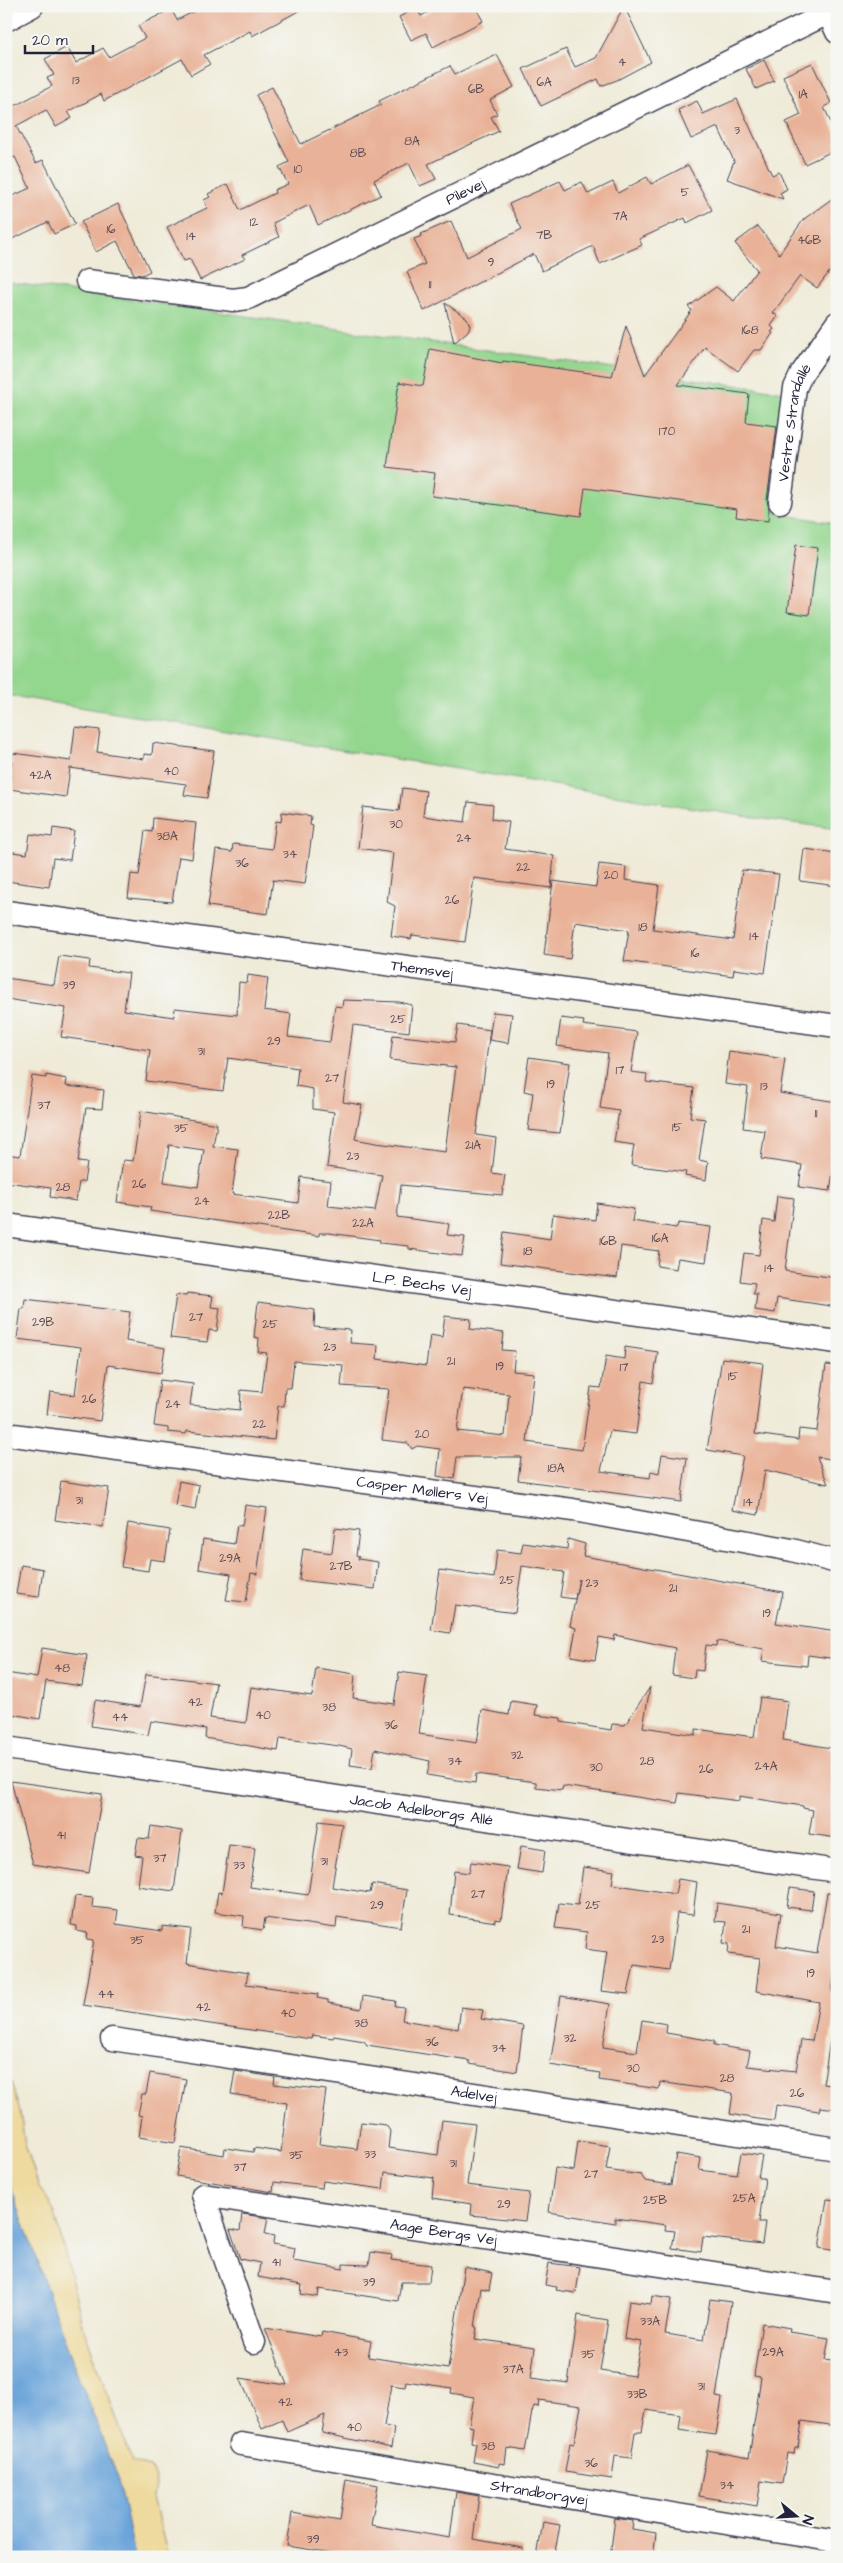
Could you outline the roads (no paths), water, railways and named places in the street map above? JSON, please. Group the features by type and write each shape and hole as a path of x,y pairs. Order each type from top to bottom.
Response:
{"street":[{"path":"6,20 32,6"},
{"name":"Pilevej","path":"87,281 233,300 248,298 830,17"},
{"name":"Vestre Strandallé","path":"780,502 795,388 802,373 837,323"},
{"name":"Themsvej","path":"6,912 837,1026"},
{"name":"L.P. Bechs Vej","path":"6,1225 837,1342"},
{"name":"Casper Møllers Vej","path":"6,1434 573,1510 792,1550 837,1562"},
{"name":"Jacob Adelborgs Allé","path":"6,1748 837,1872"},
{"name":"Adelvej","path":"112,2039 837,2149"},
{"name":"Aage Bergs Vej","path":"254,2342 203,2195 837,2292"},
{"name":"Strandborgvej","path":"241,2444 837,2541"}],"water":[{"path":"6,2173 69,2352 119,2481 135,2557 6,2557"}]}
